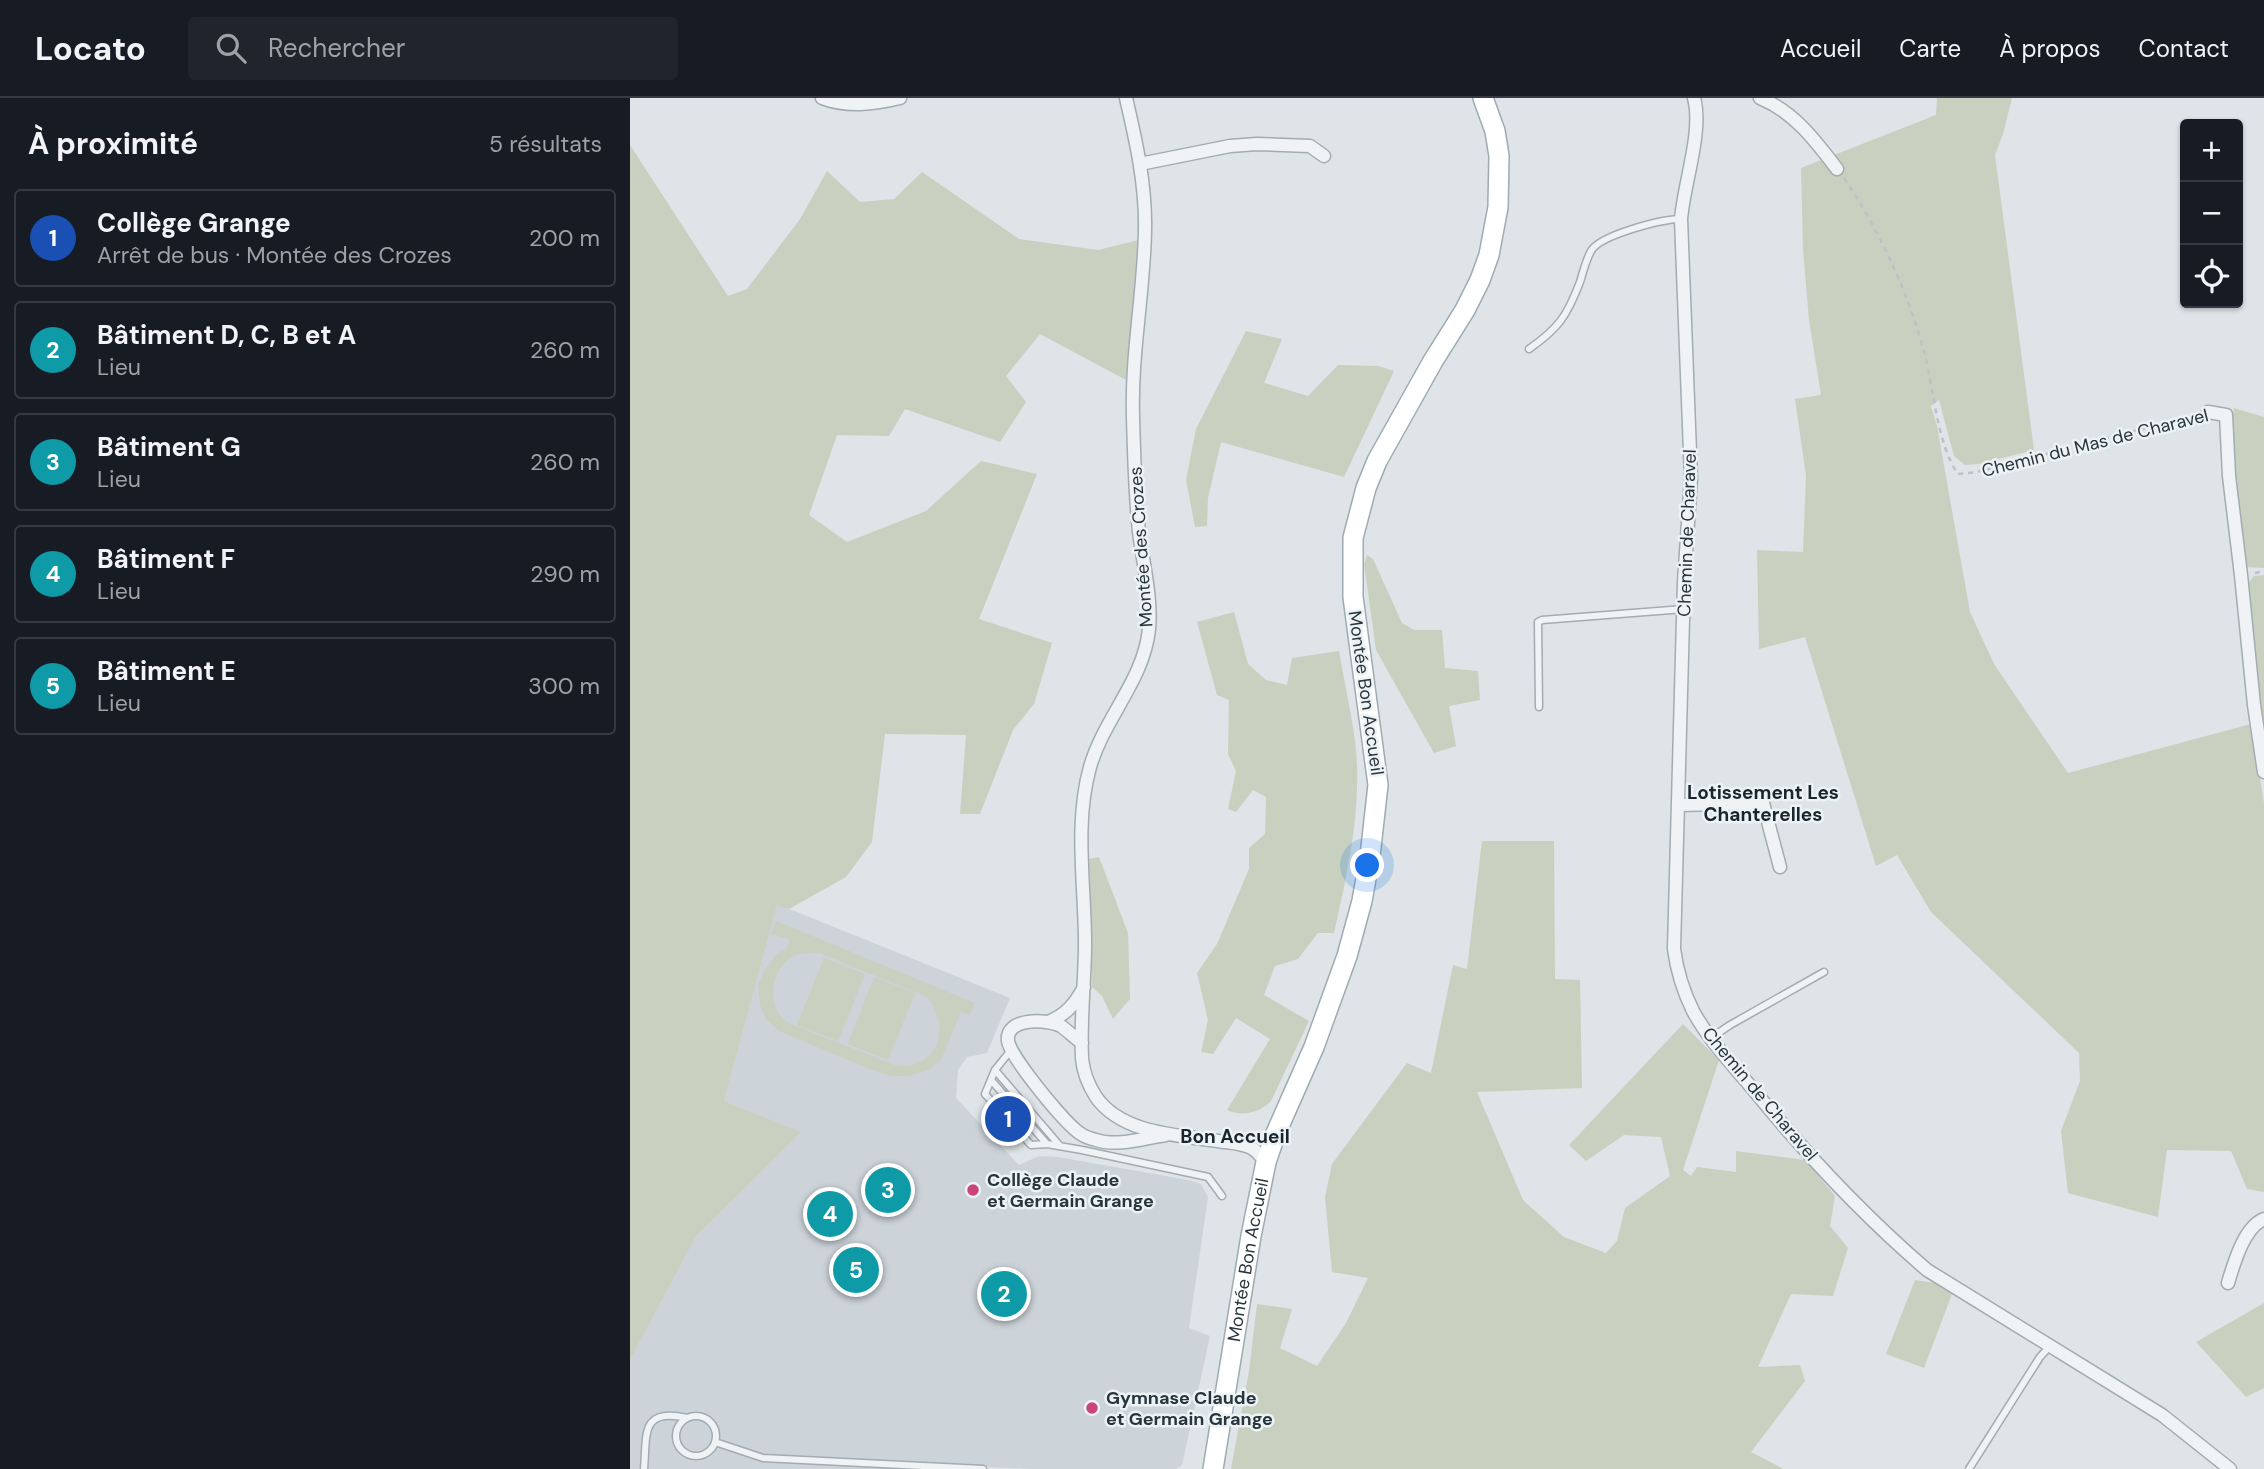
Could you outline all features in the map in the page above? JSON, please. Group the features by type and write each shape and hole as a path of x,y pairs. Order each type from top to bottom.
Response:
{"main road":[{"name":"Montée Bon Accueil","path":"1213,1469 1251,1236 1266,1162 1314,1047 1347,956 1362,901 1378,785 1353,597 1353,538 1366,488 1377,461 1465,310 1489,255 1498,207 1499,156 1495,131 1483,98"}],"street":[{"path":"822,98 864,104 900,98"},
{"name":"Montée des Crozes","path":"1126,98 1140,164 1145,228 1132,384 1138,512 1149,625 1147,644 1138,673 1106,727 1090,768 1087,784 1081,839 1085,898 1082,1043 1084,1069 1094,1094 1102,1105 1122,1120 1170,1134 1250,1147 1266,1162"},
{"name":"Chemin de Charavel","path":"1694,98 1696,128 1682,197 1681,219 1691,478 1684,609 1674,949 1686,996 1711,1039 1818,1164 1905,1251 1927,1270 2162,1415 2230,1469"},
{"path":"1759,98 1778,105 1794,118 1837,169"},
{"path":"1140,164 1230,146 1257,144 1310,146 1324,156"},
{"name":"Chemin du Mas de Charavel","path":"2208,412 2226,415 2229,476 2264,772"},
{"path":"1679,804 1763,803 1780,866"},
{"path":"1048,1022 1070,1009 1085,984"},
{"path":"1011,1049 1008,1037 1010,1031 1028,1022 1048,1022 1061,1027 1082,1043"},
{"name":"Montée des Crozes","path":"1011,1049 1054,1108 1081,1134 1099,1142 1123,1142 1170,1134"},
{"path":"2228,1283 2238,1251 2252,1227 2264,1219"}],"lane":[{"path":"1529,349 1552,333 1562,321 1572,303 1592,249 1601,241 1657,222 1681,219"},
{"path":"1539,707 1538,622 1684,609"},
{"path":"1711,1039 1730,1024 1824,972"},
{"path":"1011,1049 996,1070 985,1094 1031,1145 1060,1146 1208,1177 1222,1196"},
{"path":"996,1070 1060,1146"},
{"path":"991,1080 1047,1144"},
{"path":"1969,1469 2040,1357 2051,1345"},
{"path":"644,1469 647,1429 656,1418 672,1415 687,1418 700,1416 711,1423 716,1435 715,1442 707,1452 695,1455 683,1451 679,1446 676,1434 687,1418"},
{"path":"715,1442 763,1458 983,1469"}],"path":[{"name":"Chemin du Mas de Charavel","path":"1837,169 1863,206 1894,266 1924,353 1947,455 1958,474 1977,472 2208,412"}],"shaded area":[{"name":"Collège Claude et Germain Grange","path":"777,904 1010,998 987,1053 967,1057 958,1070 956,1098 1019,1165 1039,1156 1058,1157 1201,1184 1208,1197 1189,1328 1210,1336 1182,1465 1176,1469 962,1466 961,1469 630,1469 630,1360 697,1235 800,1132 724,1101"}],"green space":[{"path":"1937,98 2012,98 1995,155 2034,450 1965,465 1954,456 1939,400 1931,406 1937,426 1970,612 1994,664 2068,773 2251,724 2264,803 2264,1192 2247,1189 2231,1151 2167,1150 2158,1217 2068,1193 2061,1131 2080,1081 2079,1053 1931,912 1897,855 1876,866 1805,637 1759,649 1757,550 1803,552 1806,476 1795,399 1821,395 1809,320 1803,250 1801,168 1936,115"},
{"path":"630,145 728,296 747,289 800,219 827,171 860,202 894,199 922,172 1019,239 1098,250 1139,240 1126,380 1040,334 1006,376 1026,402 1000,442 905,409 889,436 837,435 809,515 847,542 926,511 981,461 1037,474 979,619 1052,643 1034,704 1013,730 980,814 960,814 966,735 885,734 872,842 846,877 789,909 777,905 724,1101 801,1132 697,1235 630,1360"},
{"path":"1246,331 1282,339 1264,383 1308,396 1338,365 1378,366 1394,371 1344,477 1221,442 1208,498 1207,526 1195,527 1186,480 1196,429"},
{"path":"2234,408 2264,417 2264,568 2247,567 2243,560 2232,463"},
{"path":"1367,555 1373,559 1402,623 1414,630 1442,630 1445,668 1478,671 1480,700 1449,706 1456,746 1434,753 1376,650 1364,564"},
{"path":"2264,575 2264,750 2246,586 2254,576"},
{"path":"1234,612 1248,664 1266,680 1287,685 1292,658 1339,651 1357,765 1353,838 1334,933 1318,933 1298,959 1275,966 1264,995 1309,1021 1271,1101 1251,1113 1227,1110 1270,1039 1236,1018 1213,1054 1201,1052 1208,1020 1197,973 1217,944 1249,869 1249,848 1265,834 1266,797 1253,790 1236,812 1228,809 1236,771 1228,754 1229,700 1217,695 1197,622"},
{"path":"1482,841 1554,841 1555,979 1580,980 1582,1088 1477,1092 1523,1200 1564,1237 1606,1253 1617,1241 1625,1208 1670,1176 1661,1137 1624,1135 1586,1161 1569,1145 1683,1024 1719,1060 1683,1170 1691,1176 1697,1167 1736,1172 1736,1151 1805,1160 1835,1196 1830,1226 1848,1248 1833,1296 1791,1294 1758,1367 1800,1365 1805,1381 1751,1452 1784,1469 1231,1469 1249,1371 1257,1304 1292,1309 1280,1348 1317,1366 1346,1323 1368,1278 1332,1272 1325,1197 1332,1164 1407,1063 1431,1073 1453,965 1467,969"},
{"path":"1099,857 1128,933 1130,999 1113,1019 1102,996 1092,987 1089,859"},
{"path":"776,921 975,1003 970,1015 961,1012 941,1060 930,1069 909,1076 891,1076 874,1071 779,1031 766,1019 760,1005 758,985 765,969 777,954 787,948 790,940 771,934","holes":["820,953 927,997 938,1021 937,1044 932,1053 923,1060 912,1065 897,1066 786,1022 773,1001 773,985 779,970 790,959 797,955"]},
{"path":"824,958 865,974 838,1041 797,1025"},
{"path":"874,977 915,993 888,1060 848,1044"},
{"path":"1915,1280 1935,1283 1952,1294 1924,1368 1886,1354"},
{"path":"2264,1303 2264,1388 2246,1397 2196,1342"}],"place":[{"name":"Collège Grange","path":"1008,1119"},
{"name":"Bâtiment G","path":"888,1190"},
{"name":"Collège Claude et Germain Grange","path":"973,1190"},
{"name":"Bâtiment F","path":"830,1214"},
{"name":"Bâtiment E","path":"856,1270"},
{"name":"Bâtiment D, C, B et A","path":"1004,1294"},
{"name":"Gymnase Claude et Germain Grange","path":"1092,1408"}],"district":[{"name":"Lotissement Les Chanterelles","path":"1763,803"},
{"name":"Bon Accueil","path":"1235,1136"}]}
